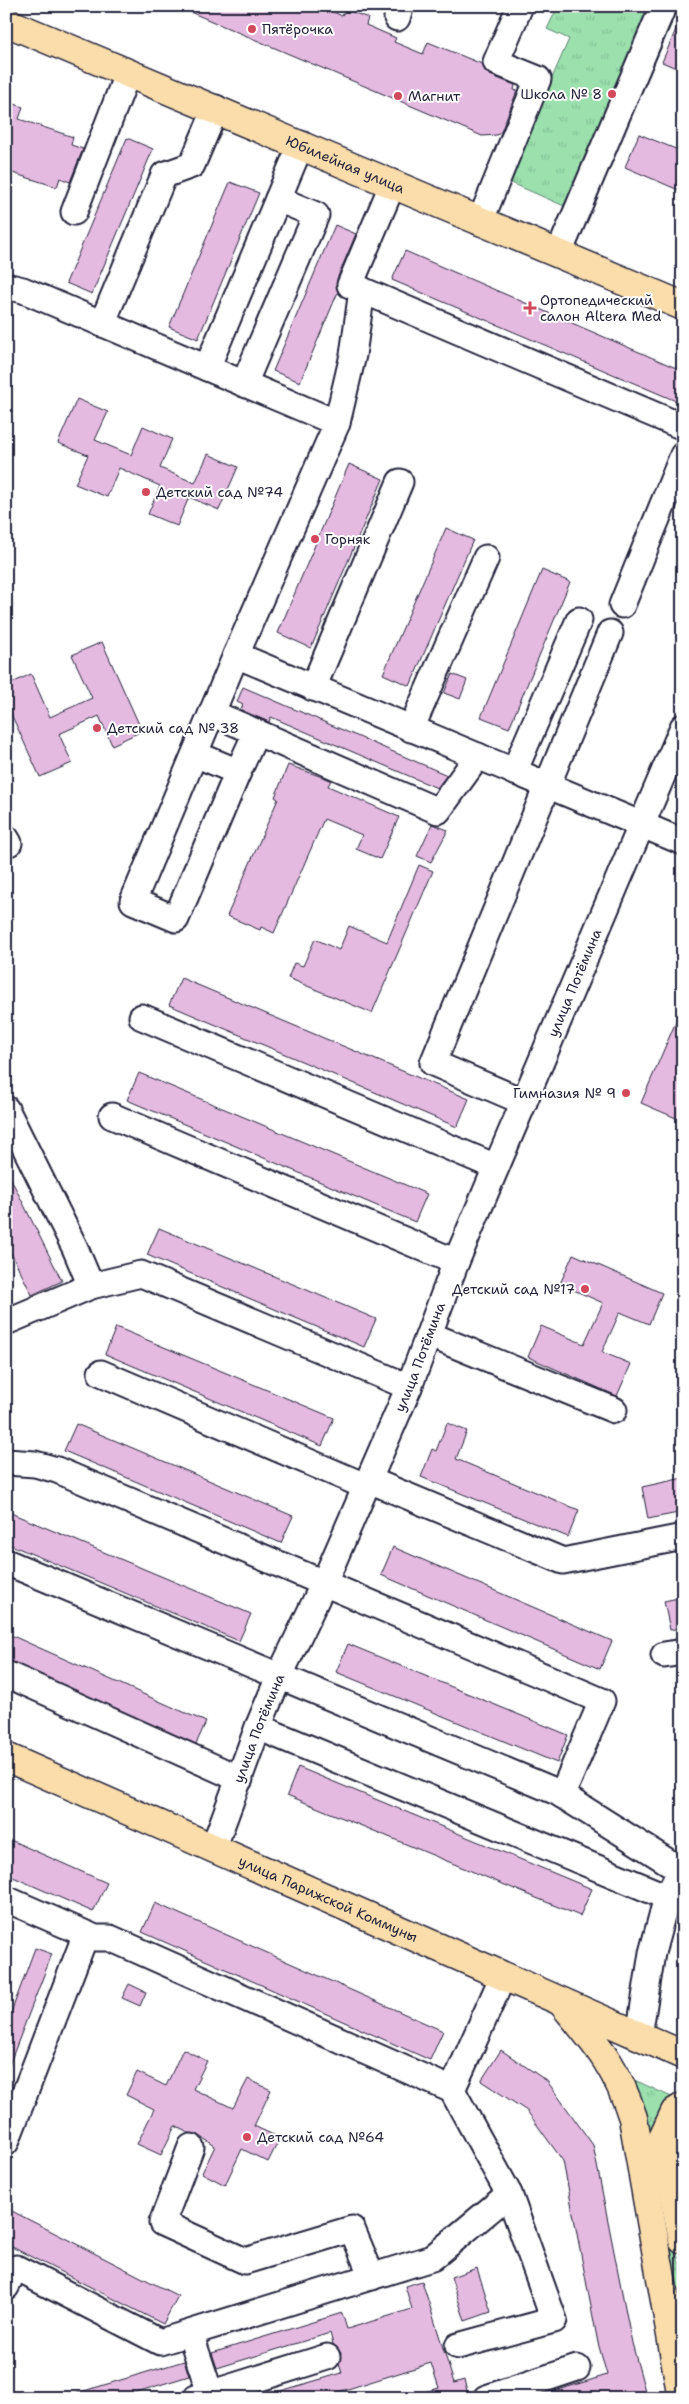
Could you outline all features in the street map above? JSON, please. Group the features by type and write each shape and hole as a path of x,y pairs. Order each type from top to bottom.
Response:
{"main road":[{"name":"Юбилейная улица","path":"6,22 216,108 480,222 683,306"},
{"name":"улица Парижской Коммуны","path":"6,1757 213,1850 683,2055"},
{"path":"560,2000 610,2063 624,2089 634,2118 682,2398"},
{"path":"646,2038 683,2036"},
{"path":"683,2107 675,2112 663,2138 683,2239"}],"street":[{"path":"480,222 538,79 496,62 520,6"},
{"path":"559,254 669,10"},
{"path":"74,212 128,72"},
{"path":"102,324 164,175 192,165 216,108"},
{"path":"207,368 301,144"},
{"path":"393,183 350,285 683,427"},
{"path":"244,384 316,214 278,199"},
{"path":"6,286 102,324 337,423"},
{"path":"256,733 176,919 133,901 236,655 337,423 353,355 362,290"},
{"path":"622,605 683,454"},
{"path":"313,688 400,482"},
{"path":"411,729 486,558"},
{"path":"514,772 579,620"},
{"path":"524,1102 433,1063 610,633"},
{"path":"236,655 683,842"},
{"path":"212,713 438,811 478,756"},
{"name":"улица Потёмина","path":"213,1850 258,1727 279,1677 324,1583 409,1387 456,1262 683,726"},
{"path":"195,754 238,772"},
{"path":"142,1017 496,1167"},
{"path":"6,1109 75,1248 91,1286"},
{"path":"112,1116 456,1262"},
{"path":"6,1322 91,1286 141,1274 409,1387"},
{"path":"430,1335 614,1410"},
{"path":"101,1373 367,1483 563,1561 683,1537"},
{"path":"6,1462 35,1464 58,1470 602,1701 562,1796"},
{"path":"6,1562 562,1796 682,1870 667,1897 652,1953 646,2038"},
{"path":"6,1674 240,1779"},
{"path":"258,1727 667,1897"},
{"path":"6,1899 95,1938 110,1938 452,2090 509,2194 554,2320 458,2346"},
{"path":"6,2142 86,1934"},
{"path":"452,2090 503,1976"},
{"path":"191,2148 162,2223 245,2261 352,2229 372,2277"},
{"path":"6,2287 16,2268 160,2342 432,2258 509,2194"},
{"path":"190,2333 203,2396 327,2357"},
{"path":"486,2398 577,2368"}],"green space":[{"path":"558,6 635,6 672,23 587,216 507,181 569,39 547,29"},
{"path":"628,2077 678,2100 656,2139 683,2283 683,2354"}],"building":[{"path":"176,6 321,6 342,16 345,9 368,18 366,25 396,38 394,42 423,54 428,42 482,64 485,71 490,75 515,85 514,90 517,91 501,132 497,135 482,136"},
{"path":"683,13 683,71 662,62"},
{"path":"6,101 23,107 19,119 73,137 71,145 83,149 70,182 60,178 57,187 6,171"},
{"path":"639,134 683,152 683,192 625,167"},
{"path":"127,138 153,149 92,294 66,283"},
{"path":"230,182 259,193 198,339 169,327"},
{"path":"335,225 356,234 337,279 338,292 300,382 273,371"},
{"path":"405,251 683,371 683,404 392,280"},
{"path":"77,399 108,412 95,440 131,455 143,426 172,439 160,468 195,483 208,454 238,467 219,510 189,497 177,526 148,514 160,486 119,468 107,497 75,484 88,455 58,443"},
{"path":"349,464 383,479 311,648 278,633"},
{"path":"446,528 473,540 410,686 383,674"},
{"path":"542,570 570,582 509,728 481,717"},
{"path":"102,642 142,731 112,745 99,716 59,734 72,763 40,777 6,703 6,686 31,674 50,717 92,698 72,655"},
{"path":"452,674 467,680 460,699 444,693"},
{"path":"243,687 447,775 437,788 271,717 269,722 241,710 243,705 237,702"},
{"path":"288,765 331,780 328,786 399,817 380,859 356,849 362,835 324,819 274,933 261,927 260,930 227,916 278,799 275,797"},
{"path":"432,824 448,830 431,862 417,856"},
{"path":"419,865 433,871 372,1013 288,978 294,963 303,966 315,939 339,950 349,926 387,942"},
{"path":"181,978 469,1099 457,1127 169,1005"},
{"path":"683,1005 683,1121 641,1103"},
{"path":"139,1073 427,1194 415,1222 127,1100"},
{"path":"6,1169 62,1281 32,1295 6,1243"},
{"path":"159,1228 376,1319 364,1347 147,1255"},
{"path":"573,1254 662,1293 649,1324 620,1312 602,1352 631,1364 617,1396 528,1357 541,1326 584,1344 603,1303 560,1284"},
{"path":"116,1327 334,1418 322,1446 105,1354"},
{"path":"447,1423 467,1431 456,1459 579,1510 568,1537 421,1477 432,1449 436,1451"},
{"path":"76,1424 293,1516 281,1543 64,1451"},
{"path":"683,1478 683,1512 648,1519 642,1487"},
{"path":"6,1511 251,1614 239,1641 6,1543"},
{"path":"393,1547 612,1641 600,1669 381,1575"},
{"path":"683,1597 683,1627 670,1630 664,1601"},
{"path":"6,1633 206,1722 196,1744 6,1660"},
{"path":"348,1644 568,1735 557,1763 336,1672"},
{"path":"298,1767 592,1889 580,1916 287,1795"},
{"path":"6,1838 107,1883 93,1912 6,1874"},
{"path":"155,1903 443,2031 430,2060 142,1932"},
{"path":"35,1948 52,1954 6,2073 6,2026"},
{"path":"129,1984 146,1992 140,2006 122,1998"},
{"path":"183,2049 207,2061 193,2089 233,2108 248,2079 271,2090 254,2126 280,2138 268,2162 242,2149 225,2185 202,2173 215,2146 197,2134 188,2133 175,2126 161,2155 137,2144 154,2109 126,2095 137,2072 166,2086"},
{"path":"501,2050 547,2081 593,2145 632,2343 647,2398 546,2398 545,2394 607,2375 598,2343 563,2161 527,2111 481,2081"},
{"path":"6,2208 178,2296 163,2324 6,2244"},
{"path":"477,2268 491,2312 465,2321 451,2277"},
{"path":"422,2281 454,2383 464,2380 468,2394 459,2398 419,2398 418,2394 439,2388 431,2363 319,2398 271,2398 270,2394 342,2373 339,2364 341,2353 333,2344 330,2333 217,2368 212,2353 342,2313 347,2329 412,2309 405,2286"},
{"path":"184,2361 189,2376 117,2398 74,2398 74,2394"}],"place":[{"name":"Пятёрочка","path":"252,29"},
{"name":"Школа № 8","path":"612,94"},
{"name":"Магнит","path":"398,96"},
{"name":"Ортопедический салон Altera Med","path":"530,308"},
{"name":"Детский сад №74","path":"146,492"},
{"name":"Горняк","path":"315,539"},
{"name":"Детский сад № 38","path":"97,728"},
{"name":"Гимназия № 9","path":"626,1093"},
{"name":"Детский сад №17","path":"585,1289"},
{"name":"Детский сад №64","path":"247,2137"}]}
